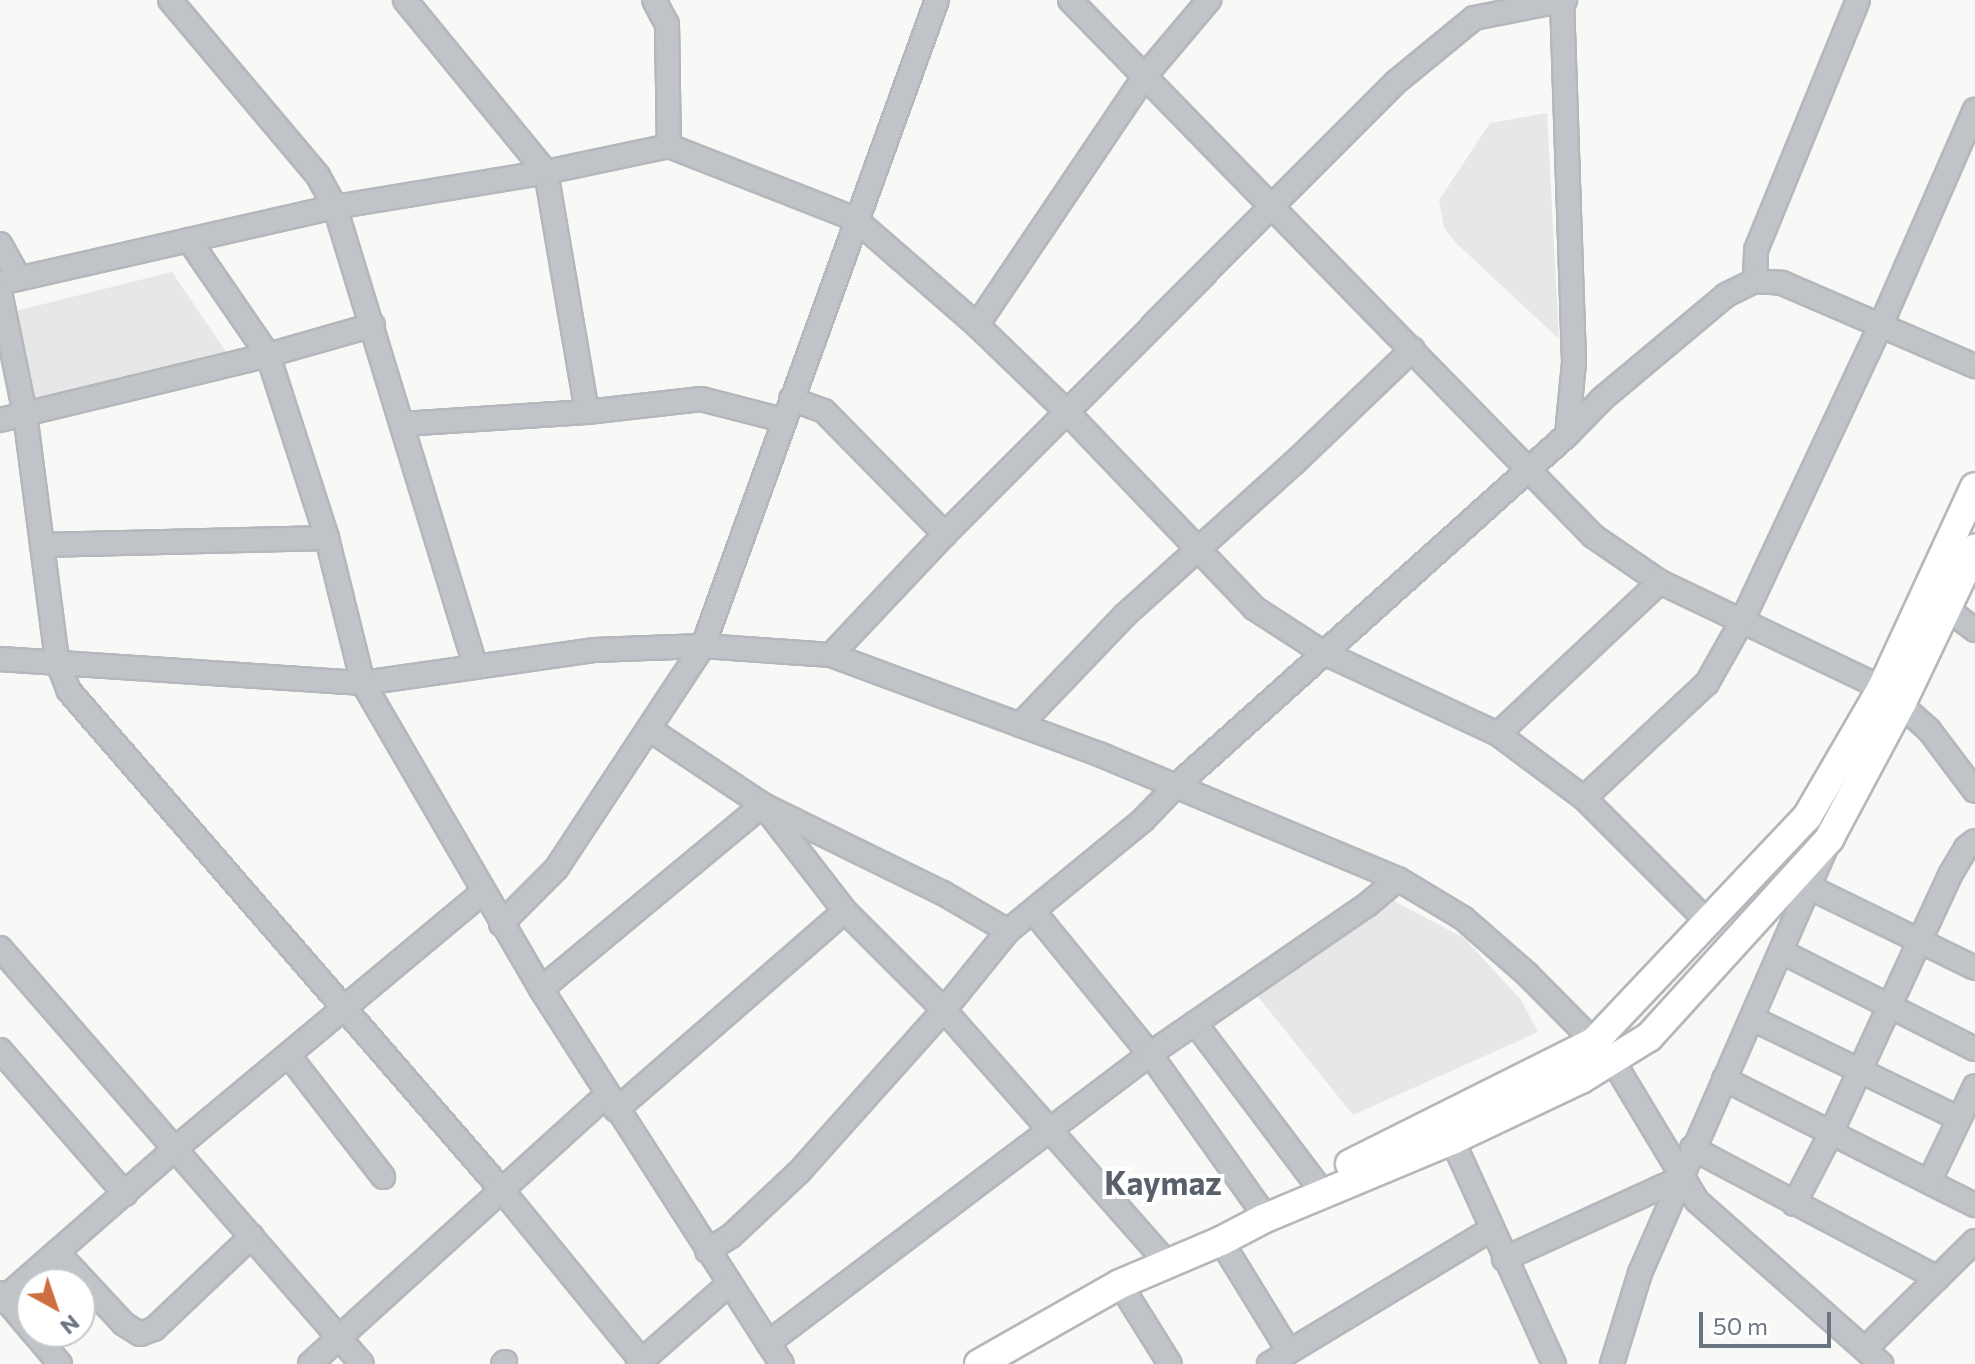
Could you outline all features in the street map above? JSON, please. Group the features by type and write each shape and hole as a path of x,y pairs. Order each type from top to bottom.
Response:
{"main road":[{"path":"1164,1260 1221,1241 1604,1051 1649,1037 1829,839 1892,695 1975,487"},
{"path":"1604,1051 1708,922 1807,817 1947,609 1975,549"},
{"path":"979,1364 1258,1206 1447,1129"}],"street":[{"path":"405,0 546,172 587,412"},
{"path":"654,0 667,24 669,146"},
{"path":"501,924 556,869 703,646 855,219 937,0"},
{"path":"1070,0 1593,536 1660,582 1892,695 1938,741 1975,791"},
{"path":"977,325 1144,77 1209,0"},
{"path":"831,655 945,534 1396,82 1474,18 1563,0 1574,363 1567,435"},
{"path":"1755,281 1756,250 1858,0"},
{"path":"183,5 318,176 335,207 475,666"},
{"path":"1584,798 1707,683 1742,621 1880,327 1975,110"},
{"path":"0,244 10,281 335,207 546,172 669,146 855,219 977,325 1067,412 1254,608 1322,652 1498,734 1584,798 1708,922"},
{"path":"189,240 268,355 327,538 363,683 501,924 612,1103 782,1364"},
{"path":"707,1251 731,1236 799,1172 944,1010 1008,931 1143,820 1322,652 1567,435 1603,398 1726,295 1755,281 1782,283 1975,366"},
{"path":"0,292 25,414 57,660 69,691 501,1189 640,1362 729,1284"},
{"path":"0,420 268,355 373,325"},
{"path":"1020,725 1089,650 1413,349"},
{"path":"402,424 587,412 701,399 783,420"},
{"path":"791,399 824,411 945,534"},
{"path":"42,545 327,538"},
{"path":"1498,734 1660,582"},
{"path":"1947,609 1975,630"},
{"path":"0,659 57,660 363,683 594,650 703,646 831,655 1099,754 1398,879 1463,918 1528,975 1604,1051 1697,1201 1873,1356 1938,1278 1975,1241"},
{"path":"649,729 763,805 943,893 1008,931"},
{"path":"763,805 845,911 944,1010 1052,1129 1164,1260"},
{"path":"541,989 763,805"},
{"path":"1612,1364 1640,1273 1692,1148 1811,888 1829,839"},
{"path":"1794,1204 1861,1071 1950,875 1966,848 1975,841"},
{"path":"768,1343 1150,1054 1367,905 1398,879"},
{"path":"1811,888 1975,968"},
{"path":"16,1313 1,1298 483,892"},
{"path":"310,1364 501,1189 612,1103 845,911"},
{"path":"1034,912 1150,1054 1258,1206"},
{"path":"0,948 362,1364"},
{"path":"1782,952 1975,1049"},
{"path":"1753,1019 1958,1118"},
{"path":"1195,1023 1314,1181"},
{"path":"0,1050 125,1194"},
{"path":"290,1057 383,1177"},
{"path":"1724,1079 1830,1135 1930,1180 1975,1205"},
{"path":"1930,1180 1975,1086"},
{"path":"1447,1129 1490,1230 1554,1364"},
{"path":"1692,1148 1938,1278"},
{"path":"1504,1259 1681,1178"},
{"path":"1269,1364 1288,1350 1325,1333 1490,1230"},
{"path":"57,1252 124,1324 140,1334 154,1329 252,1236"},
{"path":"1221,1241 1288,1350"},
{"path":"1120,1284 1170,1364"},
{"path":"47,1348 60,1364"}],"shaded area":[{"path":"1547,113 1559,339 1456,243 1444,228 1439,200 1490,123"},
{"path":"172,272 229,356 34,400 16,311"},
{"path":"1390,899 1464,938 1521,1000 1538,1032 1353,1115 1255,993"}],"district":[{"name":"Kaymaz","path":"1163,1182"}]}
